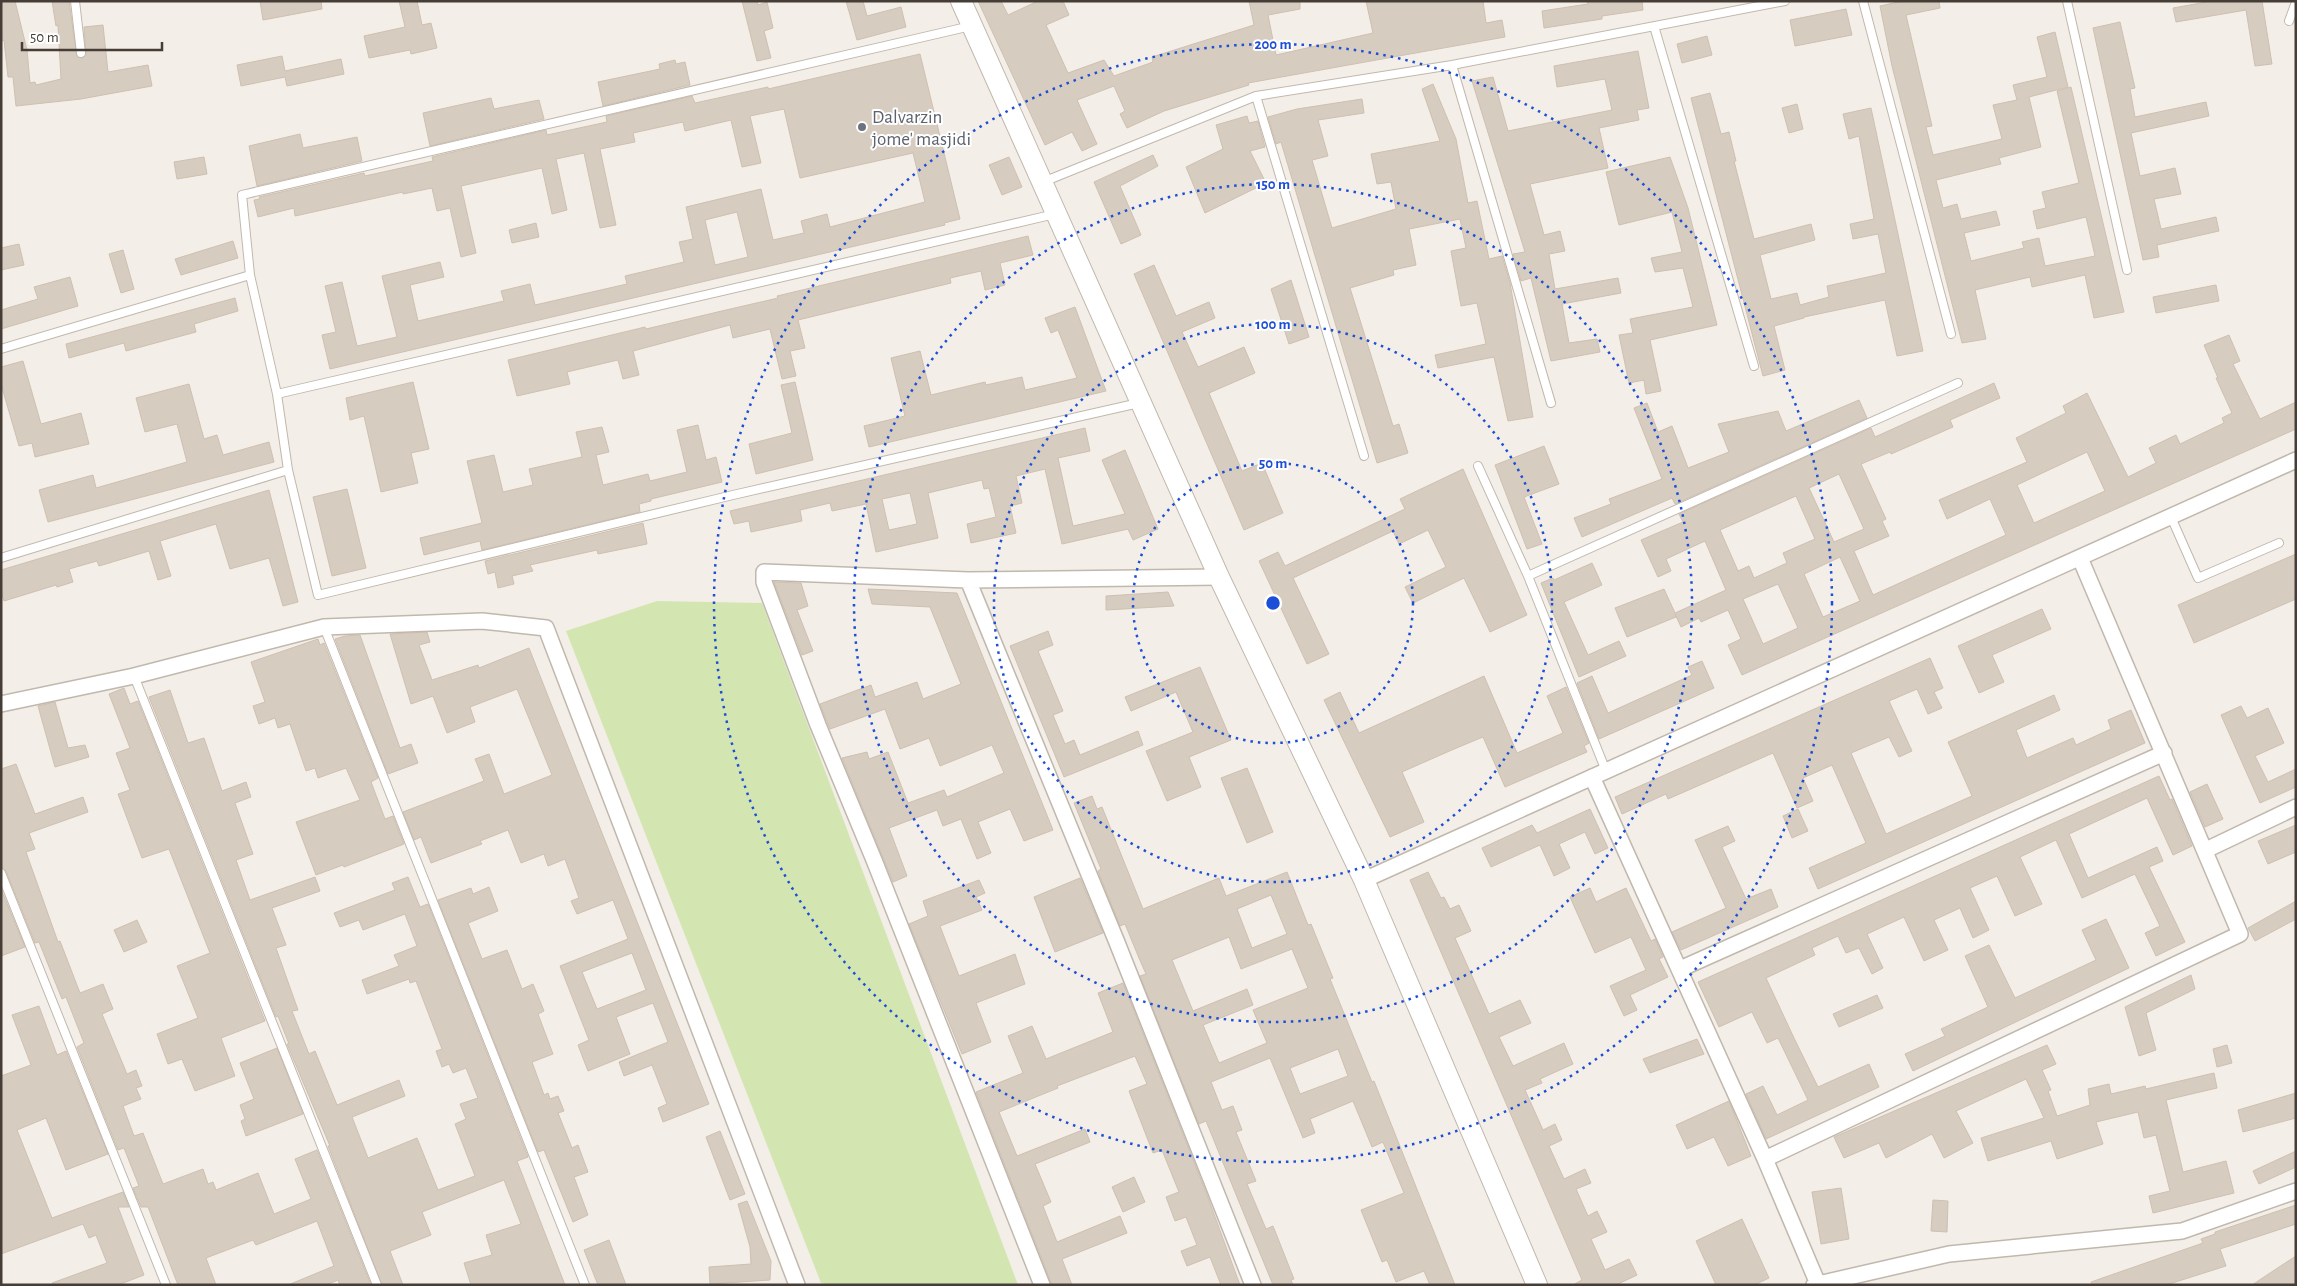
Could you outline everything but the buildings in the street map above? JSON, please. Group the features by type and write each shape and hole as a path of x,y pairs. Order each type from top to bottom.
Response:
{"street":[{"path":"961,1 1219,577 1364,880 1537,1285"},
{"path":"1364,880 2296,460"},
{"path":"1765,1158 2240,934 2206,850 2080,558"},
{"path":"1042,1285 878,869 818,725 764,582 764,572 968,580 1219,577"},
{"path":"968,580 1116,940 1253,1285"},
{"path":"1,704 134,676 324,627 482,621 546,628 797,1285"},
{"path":"1680,969 2164,753"},
{"path":"1599,774 1680,969 1765,1158 1816,1284 1949,1254 2182,1231 2296,1191"},
{"path":"2206,850 2296,807"}],"lane":[{"path":"76,1 81,53"},
{"path":"1043,182 1256,96 1452,65 1785,1"},
{"path":"1864,1 1951,334"},
{"path":"2067,1 2127,270"},
{"path":"2289,21 2296,2"},
{"path":"971,26 242,195 250,275 277,394 288,470 318,595 724,497 1140,403"},
{"path":"1654,26 1754,366"},
{"path":"1452,65 1551,403"},
{"path":"1256,96 1364,456"},
{"path":"277,394 1055,214"},
{"path":"1,349 250,275"},
{"path":"1528,576 1958,382"},
{"path":"1478,466 1528,576 1599,774"},
{"path":"1,558 288,470"},
{"path":"2171,516 2198,578 2279,543"},
{"path":"324,627 585,1285"},
{"path":"134,676 377,1285"},
{"path":"1,873 166,1285"}],"green space":[{"path":"657,601 762,603 1018,1285 830,1285 821,1283 566,631"}],"place":[{"name":"Dalvarzin jome' masjidi","path":"862,127"}]}
